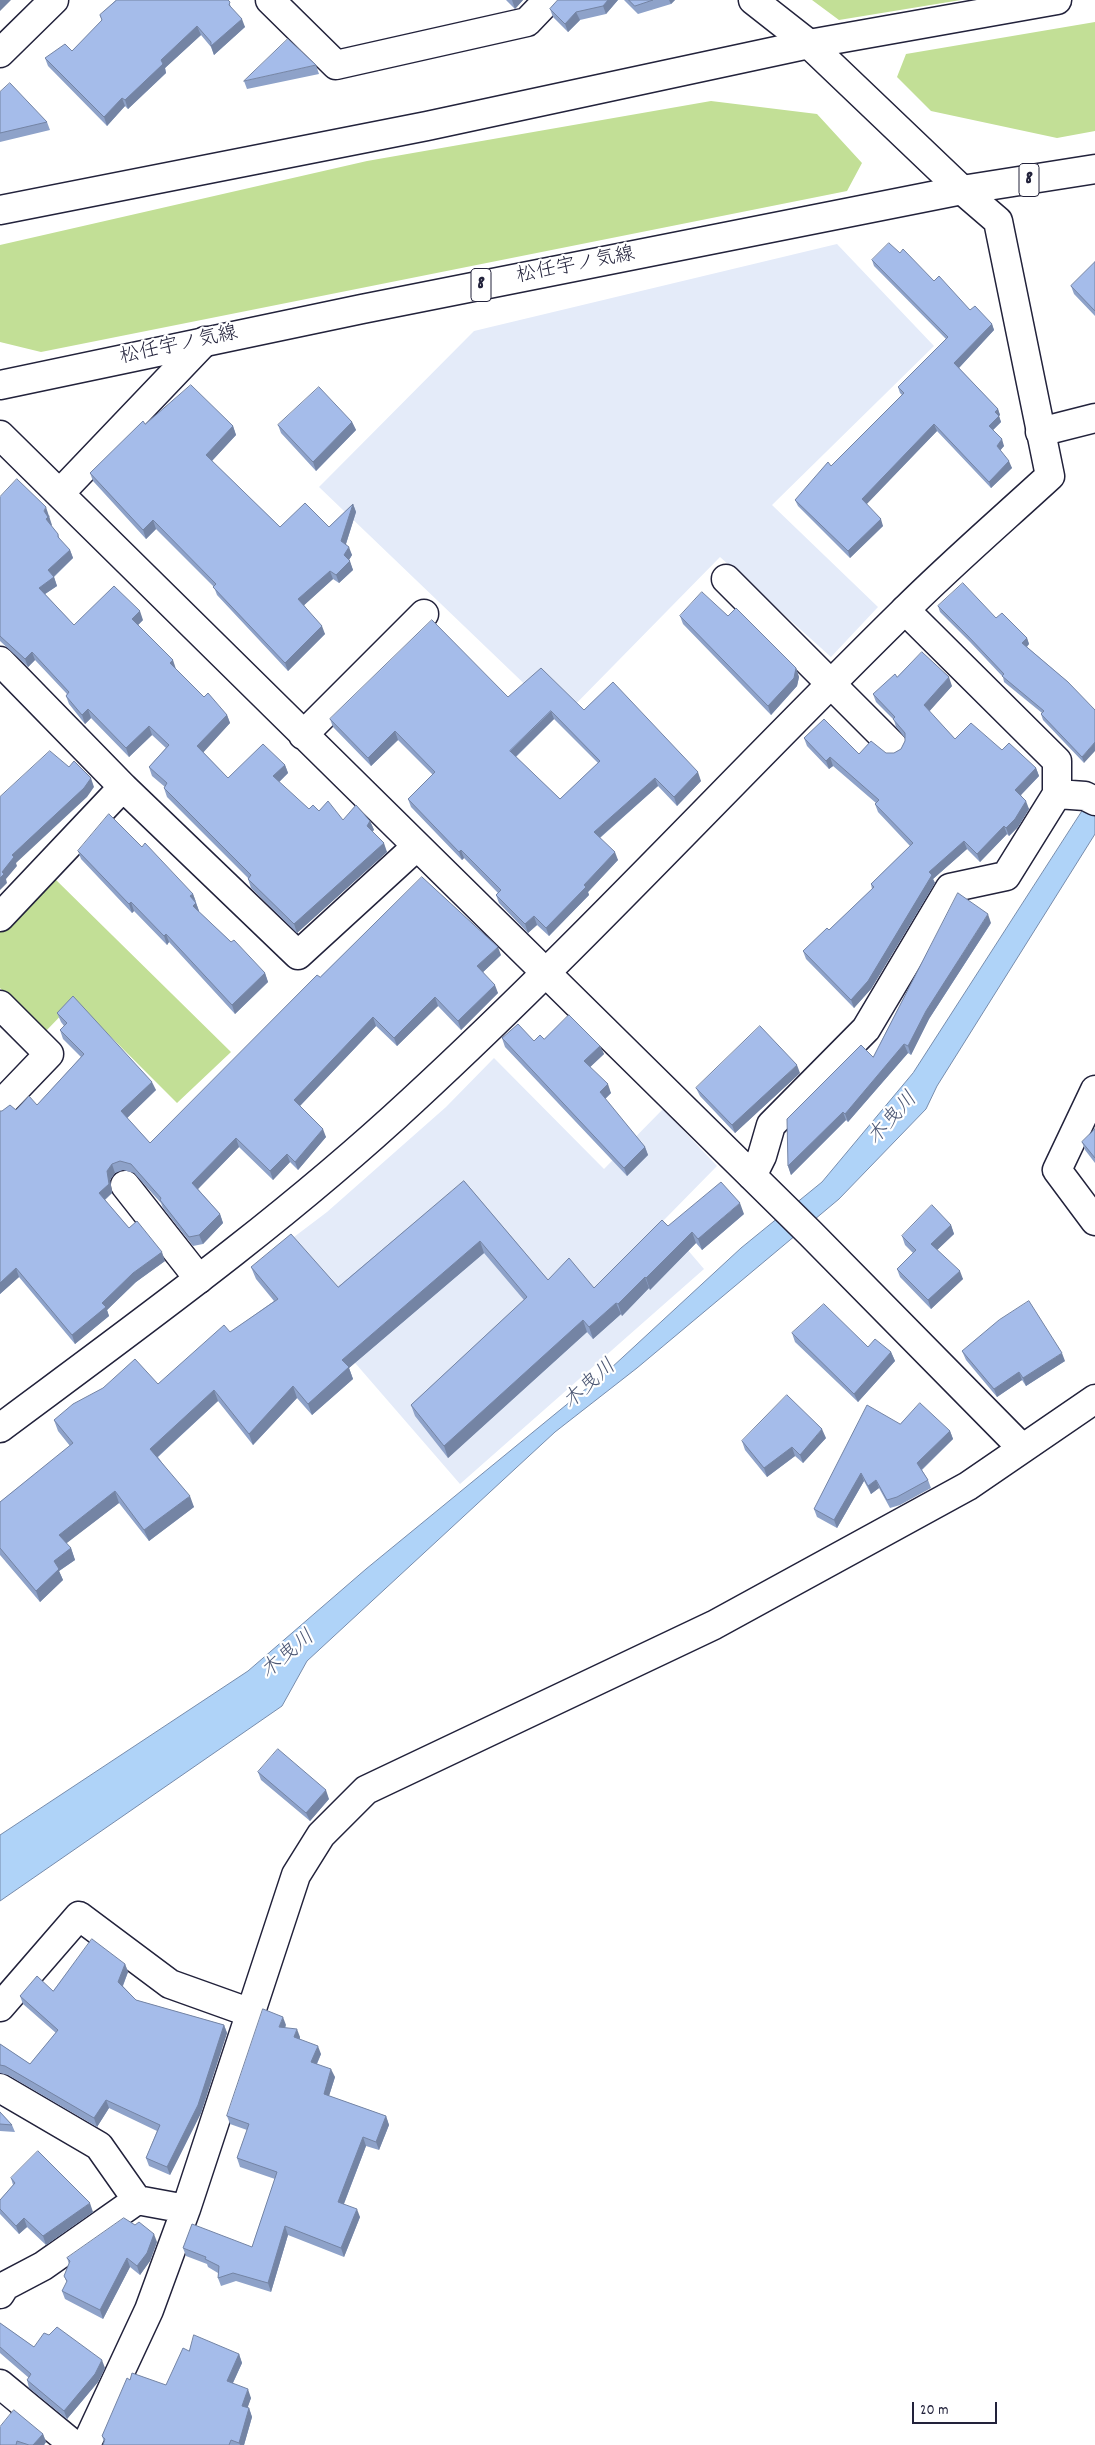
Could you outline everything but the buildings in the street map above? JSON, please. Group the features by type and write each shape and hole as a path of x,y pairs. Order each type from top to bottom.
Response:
{"street":[{"path":"0,54 54,0"},
{"path":"270,0 336,65 527,22 548,0"},
{"path":"0,1428 200,1279 411,1102 546,974 905,610 1050,476 998,220 962,190 809,44 753,0"},
{"path":"0,210 427,126 809,44 1057,0"},
{"name":"松任宇ノ気線","path":"0,385 962,190 1095,169"},
{"path":"60,493 206,342"},
{"path":"1040,432 1095,418"},
{"path":"5,451 60,493 303,736 810,1233 1021,1447"},
{"path":"726,579 893,746"},
{"path":"752,1176 762,1156 771,1125 866,1029 950,888 1006,876 1057,794 1057,760 905,610"},
{"path":"303,736 424,614"},
{"path":"4,673 298,955 416,847"},
{"path":"0,917 123,786"},
{"path":"1057,794 1090,798"},
{"path":"0,1005 49,1054 0,1105"},
{"path":"1095,1090 1057,1170 1095,1221"},
{"path":"125,1185 200,1279"},
{"path":"86,2445 149,2310 186,2209 296,1874 320,1835 366,1790 714,1625 968,1486 1021,1447 1095,1399"},
{"path":"0,2007 79,1916 170,1984 251,2013"},
{"path":"0,2088 100,2146 137,2200 186,2209"},
{"path":"0,2294 5,2286 44,2266 137,2200"},
{"path":"0,2384 74,2445"}],"shaded area":[{"path":"837,244 934,346 772,505 878,607 831,657 720,557 561,719 319,487 474,331"},
{"path":"494,1058 604,1169 663,1109 717,1166 663,1221 704,1269 460,1484 265,1259 327,1212 446,1107"}],"green space":[{"path":"812,0 961,0 839,20"},
{"path":"1095,22 1095,131 1057,138 931,111 897,77 906,54"},
{"path":"711,101 817,114 862,163 847,191 41,352 0,342 0,245 367,161"},
{"path":"53,877 231,1052 177,1103 75,1001 44,1033 0,988 0,929"}],"water":[{"name":"木曳川","path":"1095,791 1095,834 937,1086 926,1109 839,1199 637,1368 555,1432 307,1661 282,1706 0,1901 0,1835 248,1671 366,1569 610,1369 741,1248 822,1182 913,1073"}]}
